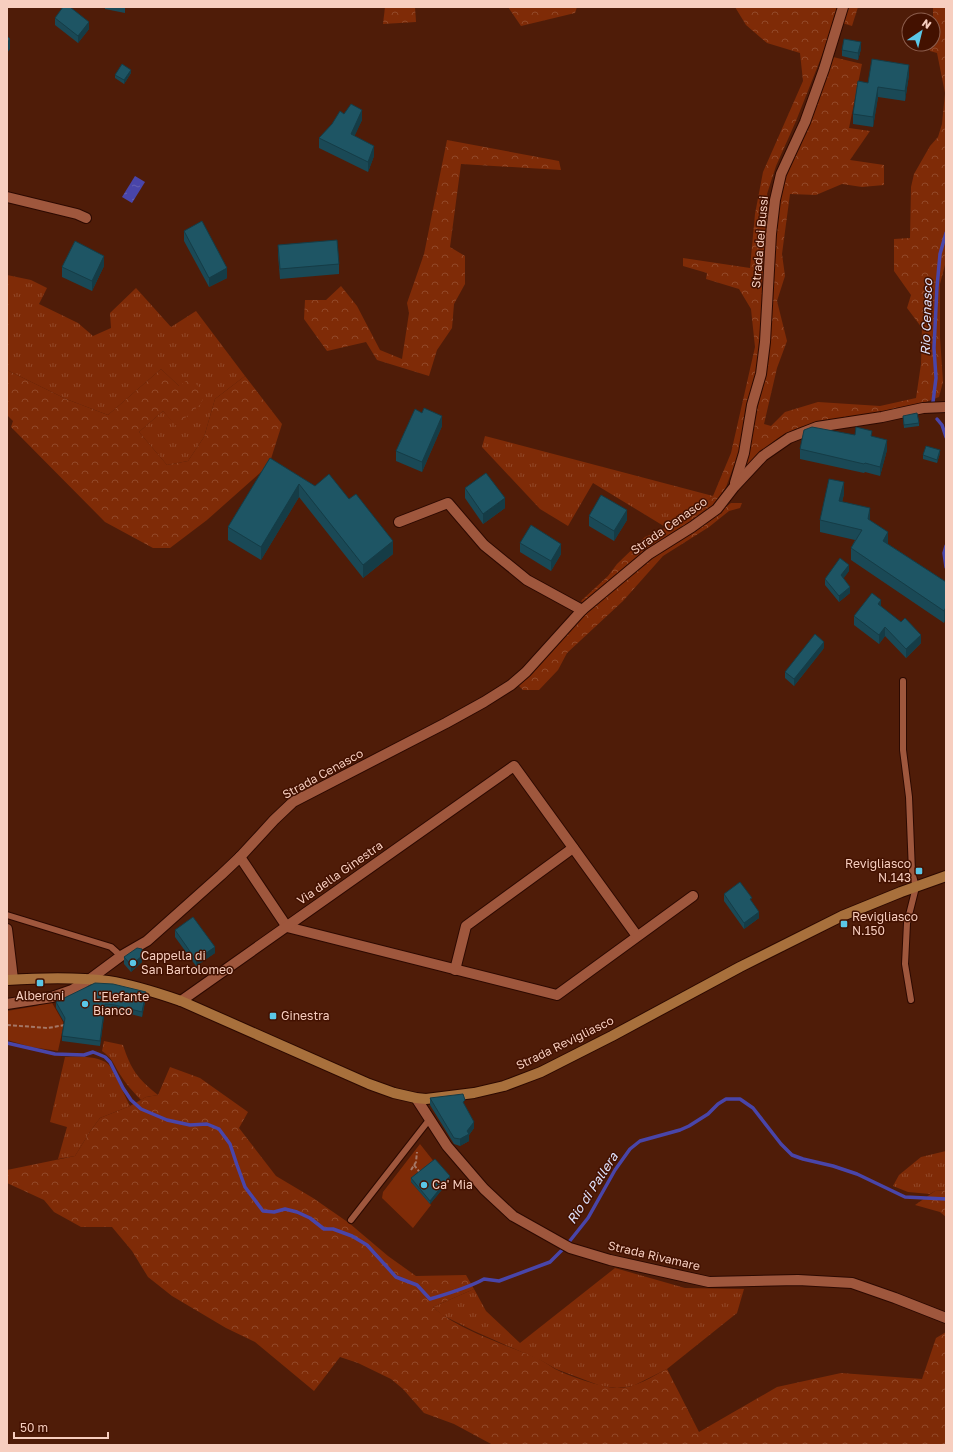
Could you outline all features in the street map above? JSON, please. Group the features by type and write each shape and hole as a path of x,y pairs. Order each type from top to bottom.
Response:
{"street":[{"name":"Strada dei Bussi","path":"734,487 744,453 752,405 761,374 765,342 771,234 775,200 781,174 804,122 824,69 843,7"},
{"path":"7,197 77,214 86,218"},
{"name":"Strada Cenasco","path":"90,979 121,956 147,941 215,881 293,802 446,723 484,702 511,684 526,672 582,610 649,554 692,527 717,509 734,487 763,456 789,438 817,427 882,417 923,408 946,407"},
{"path":"399,522 448,503 484,545 527,580 582,610"},
{"name":"Via della Ginestra","path":"182,1001 514,766 573,848"},
{"path":"455,970 466,926 573,848 637,936"},
{"path":"240,857 287,927 557,995 693,896"},
{"name":"Strada Revigliasco","path":"10,980 90,979 154,991 182,1001 369,1084 416,1098 474,1093 504,1086 541,1072 768,953 842,916 946,876"},
{"path":"7,929 10,980"},
{"path":"7,1004 52,997 72,990 90,979"},
{"name":"Strada Rivamare","path":"416,1098 447,1146 490,1195 513,1216 570,1248 610,1260 709,1282 798,1280 852,1283 946,1318"}],"lane":[{"path":"903,681 903,750 909,797 912,872 916,887 907,923 905,964 911,1000"},
{"path":"7,915 111,947 121,956"},
{"path":"350,1220 429,1120"}],"path":[{"path":"7,1025 48,1028 67,1025"},
{"path":"411,1170 416,1162 417,1150 415,1147"},
{"path":"414,1166 421,1174"}],"green space":[{"path":"385,7 415,7 416,22 383,24"},
{"path":"508,7 577,7 575,13 521,26"},
{"path":"735,7 839,7 834,25 796,121 776,166 767,194 769,200 758,372 739,452 726,487 715,505 693,522 650,548 584,605 581,601 608,576 617,564 645,537 690,517 713,496 731,453 755,347 751,309 739,289 706,279 707,273 683,266 683,258 750,268 755,214 763,172 803,81 800,53 767,43 746,25"},
{"path":"846,7 858,7 852,26 842,23"},
{"path":"933,7 946,7 946,261 940,284 940,337 943,382 939,397 902,408 820,422 796,429 773,442 746,467 757,409 766,375 770,346 771,304 779,202 785,174 810,124 833,57 862,64 849,128 870,131 850,160 884,165 884,185 862,187 842,184 816,195 790,194 782,254 785,276 777,301 787,341 777,368 764,424 771,426 785,412 818,402 880,406 916,398 921,364 922,328 907,308 911,295 894,271 894,239 910,238 911,187 914,174 930,146 938,137 942,124 945,93 937,53 934,52 941,52 941,12 933,12"},
{"path":"447,140 559,161 561,170 461,164 450,247 465,256 465,284 454,304 452,328 437,350 429,376 377,360 366,342 327,351 304,319 305,300 326,300 341,286 357,306 380,350 402,359 409,313 407,303 424,254"},
{"path":"7,275 31,280 47,288 39,304 78,323 93,336 111,328 110,313 136,288 171,327 196,311 245,376 215,399 204,437 188,461 167,465 139,432 163,411 176,425 179,386 161,369 108,415 66,399 7,370"},
{"path":"161,369 179,386 190,378 205,393 201,404 176,426 163,411 139,432 167,465 188,461 204,437 215,399 245,376 282,424 269,465 207,520 170,548 153,548 105,522 11,427 13,421 7,415 7,370 66,399 108,415"},
{"path":"485,436 713,496 690,517 667,528 593,483 568,526 540,509 482,447"},
{"path":"731,503 742,503 740,508 729,511 709,527 663,556 623,601 567,653 558,670 539,690 523,690 518,685 586,613 652,556 692,532"},
{"path":"51,1001 63,1022 58,1051 31,1047 7,1040 7,1011 36,1006"},
{"path":"104,1041 123,1045 132,1068 140,1079 158,1095 146,1097 141,1100 132,1091 111,1059 102,1051"},
{"path":"65,1057 93,1058 104,1061 108,1064 116,1076 130,1106 100,1118 75,1156 58,1159 67,1127 50,1122"},
{"path":"170,1067 200,1078 248,1112 239,1128 276,1176 313,1198 349,1223 388,1256 416,1276 466,1275 474,1289 433,1307 455,1323 469,1330 539,1359 568,1375 610,1387 623,1388 636,1385 667,1369 699,1432 777,1387 841,1373 922,1379 936,1338 946,1332 946,1445 493,1445 454,1424 424,1413 403,1389 391,1379 358,1363 340,1357 314,1391 255,1342 226,1328 172,1296 148,1277 132,1251 112,1227 81,1227 54,1212 44,1200 7,1183 7,1170 75,1156 100,1118 130,1106 146,1097 158,1095"},
{"path":"420,1144 435,1163 411,1182 431,1205 413,1228 382,1198 383,1192"},
{"path":"946,1151 946,1190 935,1191 930,1194 908,1192 893,1186 899,1175 921,1157"},
{"path":"946,1190 946,1217 940,1212 915,1205 935,1191"},
{"path":"615,1268 685,1288 744,1289 737,1313 667,1369 633,1386 617,1388 601,1386 556,1369 542,1361 442,1315 433,1307 474,1289 486,1311 520,1343"}],"water":[{"path":"135,176 145,182 132,203 122,197"}],"building":[{"path":"63,7 70,7 89,22 78,36 55,18"},
{"path":"7,36 10,39 7,43"},
{"path":"844,39 861,42 858,53 842,50"},
{"path":"872,59 909,65 905,91 878,87 873,117 853,114 858,81 868,83"},
{"path":"122,64 131,70 124,80 115,75"},
{"path":"351,104 362,110 351,134 374,146 368,162 319,138 332,124 340,111 344,114"},
{"path":"202,221 227,268 209,278 184,231"},
{"path":"337,240 339,264 280,269 278,245"},
{"path":"75,241 104,256 92,281 62,267"},
{"path":"424,408 442,416 422,462 396,451 415,409 422,413"},
{"path":"917,413 919,423 904,425 903,416"},
{"path":"812,427 855,435 856,427 872,431 871,436 887,440 880,467 800,449 804,430"},
{"path":"926,446 940,450 937,460 923,455"},
{"path":"270,458 315,486 329,474 349,499 356,494 393,541 363,565 299,484 261,547 228,527"},
{"path":"486,473 505,498 483,514 465,488"},
{"path":"829,479 844,482 839,501 870,508 868,519 888,532 883,541 946,582 946,607 944,611 851,548 862,530 820,520"},
{"path":"601,495 627,510 614,531 589,516"},
{"path":"531,525 561,544 551,561 520,543"},
{"path":"840,558 849,565 841,575 850,587 839,596 825,579"},
{"path":"872,593 881,600 878,604 901,622 905,618 921,635 906,649 885,627 879,635 854,616"},
{"path":"815,634 824,642 794,679 785,672"},
{"path":"740,882 752,898 750,899 759,912 744,923 724,894"},
{"path":"193,917 215,947 196,960 175,930"},
{"path":"137,948 142,949 142,956 131,965 124,957"},
{"path":"95,983 113,984 146,992 142,1012 105,1004 100,1041 62,1036 65,1018 56,1002"},
{"name":"Ca' Mia","path":"463,1094 465,1100 463,1102 474,1122 467,1131 469,1134 460,1139 454,1138 430,1098"},
{"name":"Ca' Mia","path":"435,1159 450,1176 430,1201 411,1178"}],"waterway":[{"name":"Rio Cenasco","path":"933,402 936,378 934,348 937,287 940,254 946,233"},
{"name":"Rio Cenasco","path":"937,419 942,425 946,437"},
{"name":"Rio Cenasco","path":"946,546 944,553 946,567"},
{"name":"Rio di Pallera","path":"7,1043 55,1054 84,1055 93,1052 105,1057 110,1062 131,1100 141,1109 167,1120 190,1125 207,1124 219,1129 230,1144 245,1187 263,1211 274,1212 285,1209 297,1212 310,1218 324,1229 333,1229 352,1236 367,1245 396,1277 417,1285 430,1299 465,1288 484,1279 499,1281 550,1262 565,1247 588,1218 615,1170 630,1149 640,1141 689,1126 708,1114 718,1104 726,1099 740,1099 753,1108 781,1144 792,1155 857,1174 905,1197 946,1199"}],"place":[{"name":"Revigliasco N.143","path":"919,871"},
{"name":"Revigliasco N.150","path":"844,924"},
{"name":"Cappella di San Bartolomeo","path":"133,963"},
{"name":"Alberoni","path":"40,983"},
{"name":"L'Elefante Bianco","path":"85,1004"},
{"name":"Ginestra","path":"273,1016"},
{"name":"Ca' Mia","path":"424,1185"}]}
